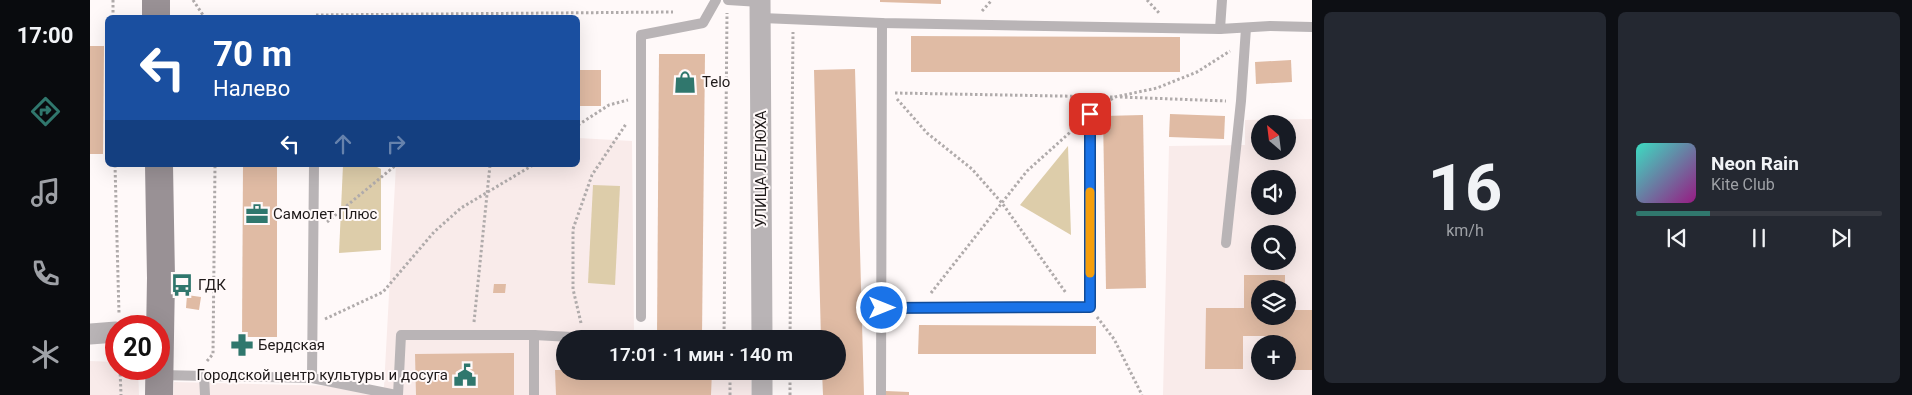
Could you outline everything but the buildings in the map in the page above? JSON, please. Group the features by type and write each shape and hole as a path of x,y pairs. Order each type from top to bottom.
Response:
{"main road":[{"path":"156,0 156,15"},
{"path":"159,167 159,315"}],"street":[{"name":"УЛИЦА ЛЕЛЮХА","path":"760,7 762,330"},
{"path":"90,334 105,329"},
{"path":"762,380 762,395"}],"lane":[{"path":"641,316 641,35 703,22 716,0"},
{"path":"1220,29 1222,0"},
{"path":"727,5 760,7 793,20 1220,29 1312,27"},
{"path":"881,395 882,23"},
{"path":"1226,243 1241,101 1246,28"},
{"path":"882,308 1090,307 1090,114"},
{"path":"312,378 314,167"},
{"path":"159,385 200,376 312,378 397,395 401,335 556,336"},
{"path":"534,335 534,395"},
{"path":"200,376 205,395"}],"path":[{"path":"113,0 113,15"},
{"path":"193,0 203,15"},
{"path":"724,330 727,5"},
{"path":"314,15 709,12"},
{"path":"790,330 793,20"},
{"path":"920,307 1027,171 1090,114 1115,97 1157,88 1197,72 1246,42"},
{"path":"1076,307 1002,203 972,170 927,133 892,93 1241,101"},
{"path":"580,124 609,105 641,96"},
{"path":"583,330 573,289 573,229 592,175 621,129 641,110"},
{"path":"115,167 118,315"},
{"path":"200,376 213,354 215,167"},
{"path":"313,234 394,167"},
{"path":"473,335 490,167"},
{"path":"312,325 383,292 434,232 461,208 530,167"},
{"path":"1090,307 1114,340 1142,395"},
{"path":"120,380 121,395"},
{"path":"730,380 730,395"},
{"path":"790,380 790,395"}],"shaded area":[{"path":"1296,119 1312,119 1312,395 1163,395 1169,146 1245,145 1245,120 1251,120 1251,160 1296,160"},
{"path":"580,138 632,141 634,330 556,330 556,380 751,380 751,395 173,395 174,382 384,387 396,167 580,167"},
{"path":"1068,146 1071,235 1020,205"},
{"path":"343,167 377,167 381,169 381,250 339,253"},
{"path":"593,185 620,186 615,285 588,283"},
{"path":"90,361 105,362 105,380 138,380 139,395 90,395"}],"slow traffic":[{"path":"1090,192 1090,273"}],"place":[{"name":"Telo","path":"685,82"},
{"name":"Самолет Плюс","path":"257,214"},
{"name":"ГДК","path":"182,285"},
{"name":"Бердская","path":"242,345"},
{"name":"Городской центр культуры и досуга","path":"465,375"}],"route":[{"path":"882,308 1090,307 1090,114"}]}
